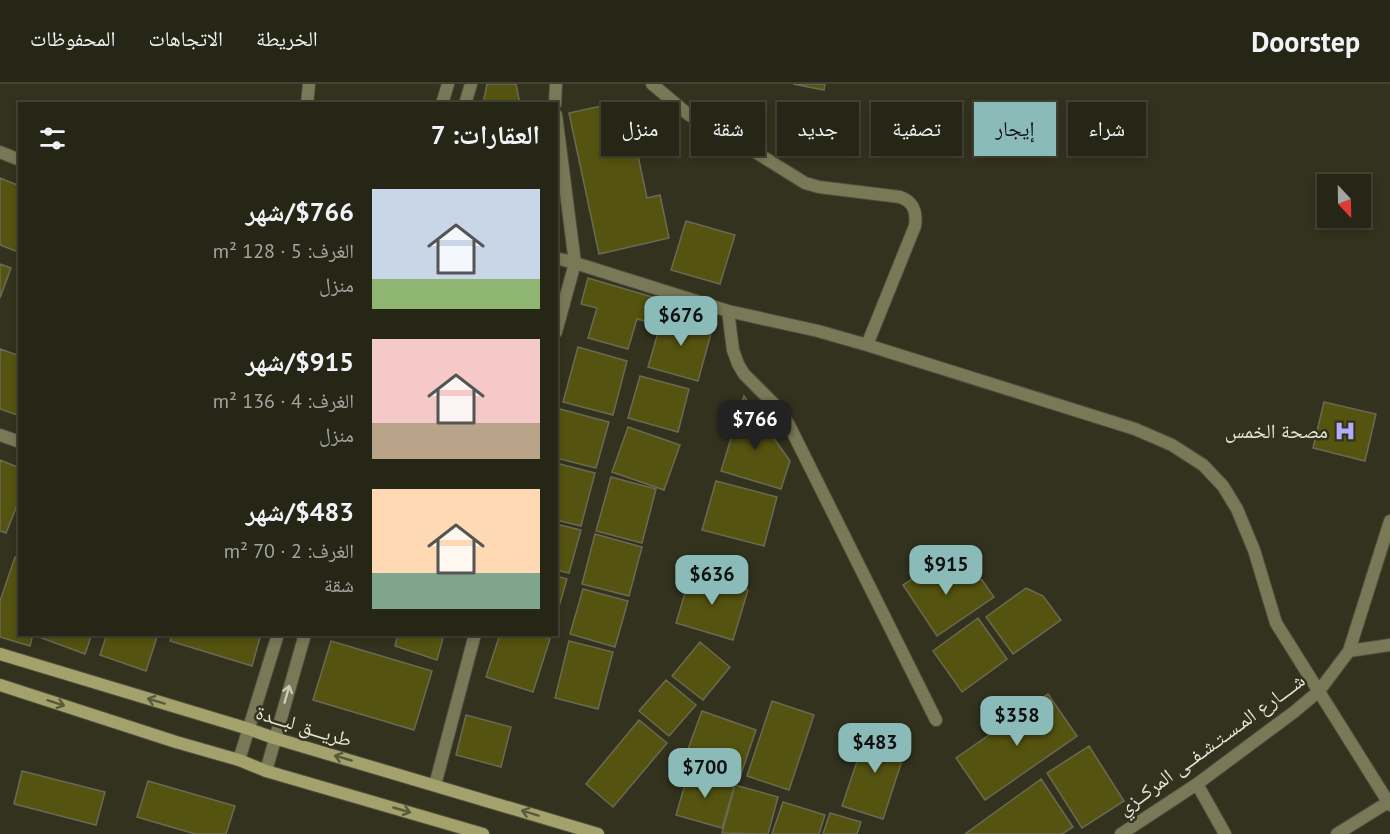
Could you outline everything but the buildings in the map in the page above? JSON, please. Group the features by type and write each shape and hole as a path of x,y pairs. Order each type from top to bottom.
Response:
{"street":[{"path":"307,102 309,84"},
{"path":"443,102 448,84"},
{"path":"466,102 471,84"},
{"path":"555,102 556,84"},
{"path":"652,84 689,115 718,129 806,183 819,187 900,197 914,206 915,226 867,345"},
{"path":"558,130 575,262 558,326"},
{"path":"0,152 18,159"},
{"path":"558,258 728,311 818,331 867,345 1136,429 1172,445 1203,465 1223,486 1237,509 1254,550 1276,623 1389,802 1337,834"},
{"path":"728,311 733,350 738,364 744,374 779,409 789,425 936,720"},
{"path":"0,435 18,441"},
{"name":"شــــارع المـسـتـشـفــى المركــزي","path":"1122,834 1197,784 1301,707 1319,691 1349,651 1390,521"},
{"path":"239,760 277,636"},
{"path":"266,771 303,636"},
{"path":"435,784 474,636"},
{"path":"1349,651 1390,645"},
{"name":"طريـــق لبـــدة","path":"0,654 598,834"},
{"path":"0,685 239,760 266,771 483,834"},
{"path":"1197,784 1225,834"}],"place":[{"name":"مصحة الخمس","path":"1345,431"}]}
